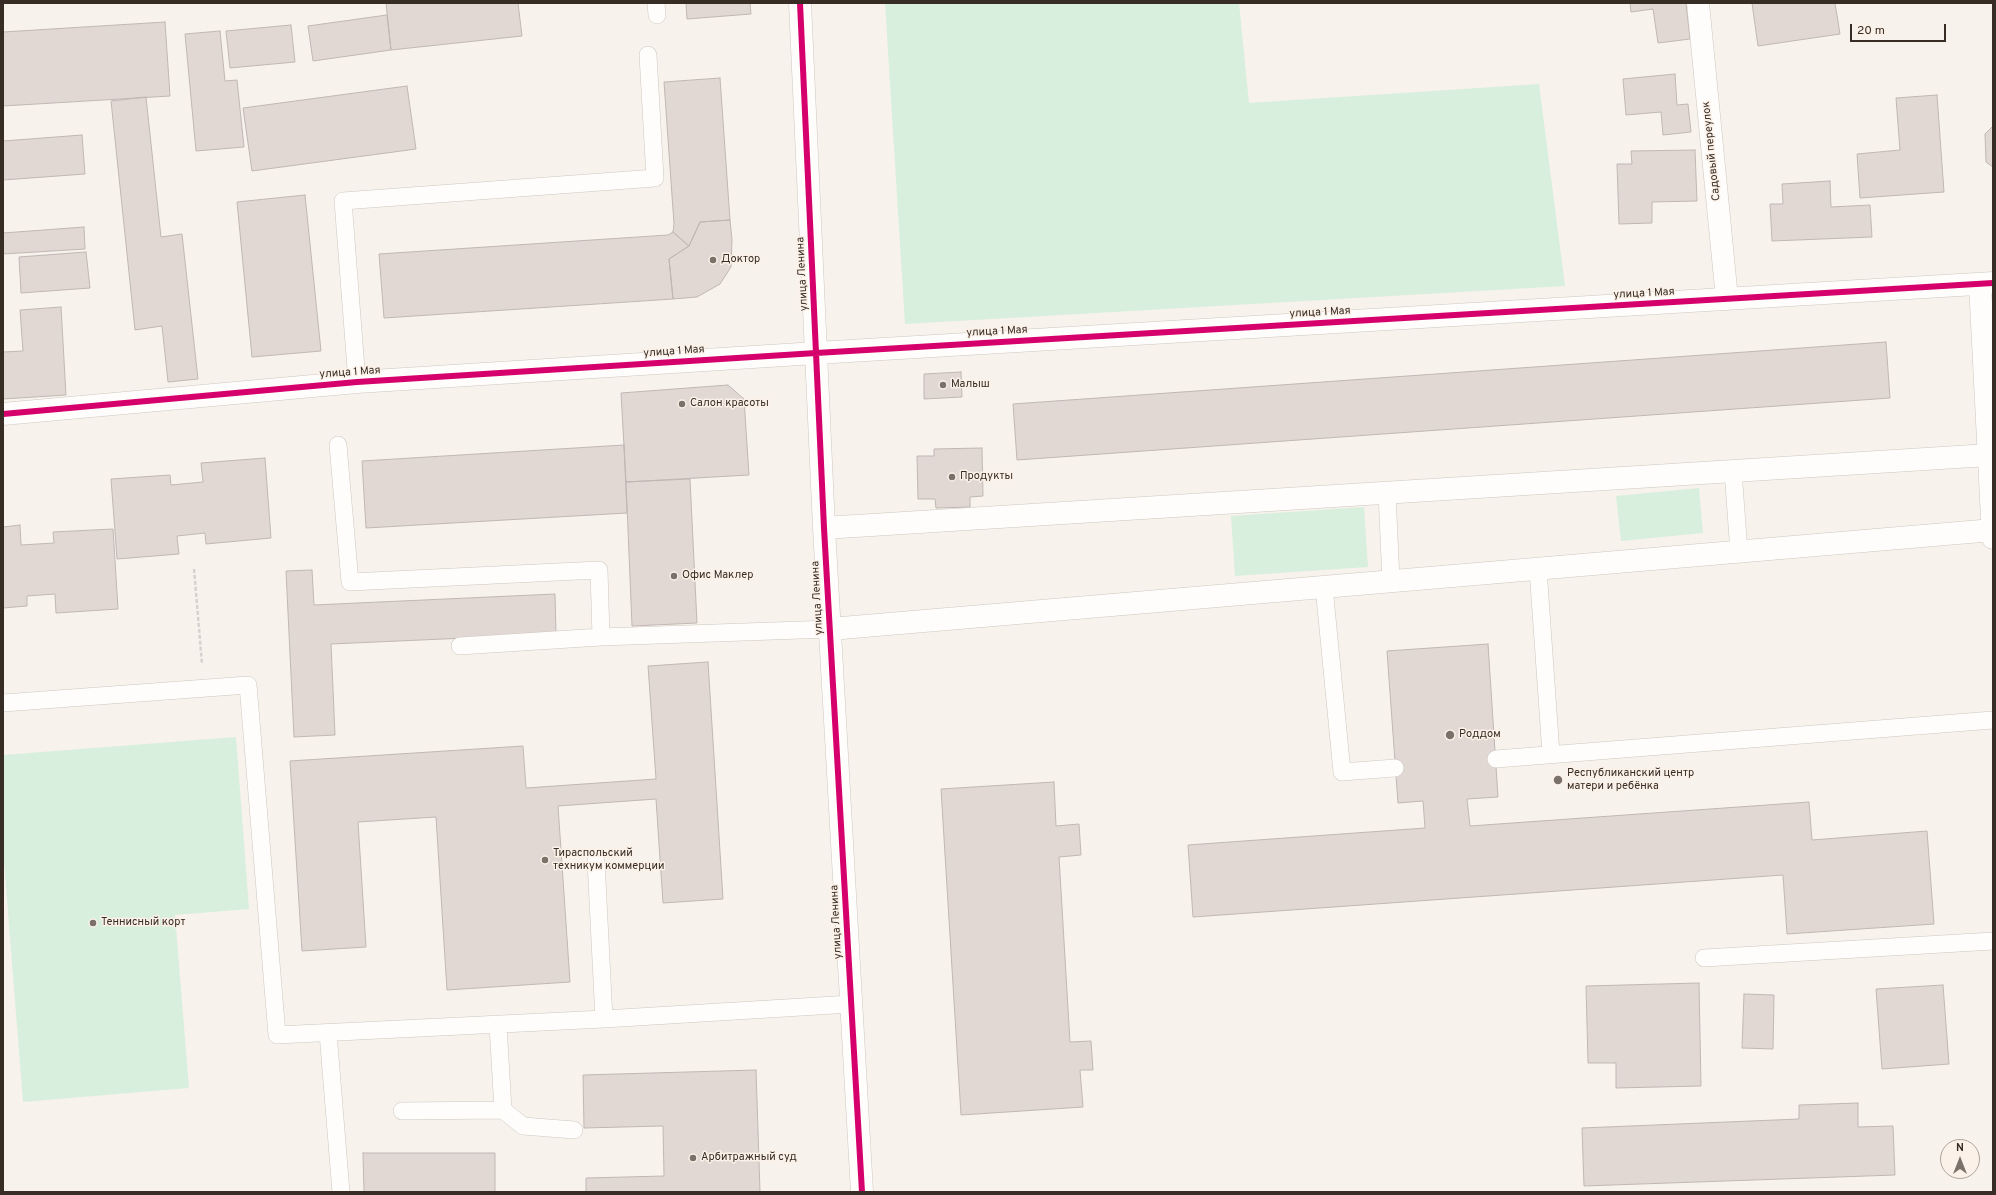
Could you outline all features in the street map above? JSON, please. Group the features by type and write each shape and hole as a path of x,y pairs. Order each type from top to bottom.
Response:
{"street":[{"name":"улица Ленина","path":"800,3 824,528 862,1192"},
{"name":"Садовый переулок","path":"1698,3 1727,299"},
{"name":"улица 1 Мая","path":"3,414 357,382 1986,283"},
{"path":"1986,283 1989,455 1993,538"},
{"path":"824,528 1989,455"},
{"path":"830,629 1992,530"}],"lane":[{"path":"357,382 344,201 655,178 648,55"},
{"path":"338,445 350,582 599,570 601,637"},
{"path":"1733,471 1739,552"},
{"path":"1387,493 1391,581"},
{"path":"1538,569 1551,754"},
{"path":"1324,587 1342,772 1395,768"},
{"path":"460,646 601,637 830,629"},
{"path":"3,703 248,685 277,1035 498,1025 851,1004"},
{"path":"1496,759 1993,720"},
{"path":"596,861 604,1019"},
{"path":"1704,958 1993,941"},
{"path":"498,1025 503,1110"},
{"path":"328,1033 341,1192"},
{"path":"402,1111 503,1110 523,1126 574,1130"}],"path":[{"path":"194,569 205,689"}],"green space":[{"path":"885,3 1239,3 1249,103 1539,84 1565,286 905,324"},
{"path":"1699,488 1703,533 1621,541 1616,496"},
{"path":"1364,507 1368,567 1235,576 1231,516"},
{"name":"Теннисный корт","path":"236,737 249,909 175,915 189,1088 23,1102 3,849 3,755"}],"building":[{"path":"386,3 518,3 522,36 391,50"},
{"path":"686,3 750,3 751,14 687,19"},
{"path":"1630,3 1686,3 1690,39 1658,43 1653,9 1631,12"},
{"path":"1752,3 1835,3 1840,34 1758,46"},
{"path":"387,15 391,50 313,61 308,26"},
{"path":"165,22 170,96 3,106 3,32"},
{"path":"291,25 295,62 230,68 226,31"},
{"path":"220,31 225,81 237,80 244,147 196,151 185,34"},
{"path":"1675,74 1677,105 1688,104 1691,132 1663,135 1661,112 1626,115 1623,79"},
{"path":"720,78 730,220 700,222 689,246 673,232 674,224 664,82"},
{"path":"407,86 416,149 252,171 243,108"},
{"path":"1937,95 1944,192 1860,198 1857,154 1900,150 1896,98"},
{"path":"146,97 161,237 182,234 198,379 168,382 162,326 135,330 111,101"},
{"path":"1993,126 1993,167 1986,162 1985,134"},
{"path":"82,135 85,174 3,180 3,141"},
{"path":"1695,150 1697,201 1652,202 1652,223 1619,224 1617,164 1632,164 1631,151"},
{"path":"1830,181 1831,207 1870,205 1872,237 1772,241 1770,204 1783,204 1782,184"},
{"path":"305,195 321,351 252,357 237,202"},
{"path":"730,220 732,240 731,267 720,284 697,297 673,299 669,259 689,246 700,222"},
{"path":"84,227 85,249 3,254 3,233"},
{"path":"673,232 689,246 669,259 673,299 384,318 379,254 668,235"},
{"path":"86,252 90,288 21,293 19,257"},
{"path":"61,307 66,395 3,399 3,352 23,351 20,310"},
{"path":"1886,342 1890,398 1017,460 1013,404"},
{"name":"Малыш","path":"961,372 962,397 924,399 924,374"},
{"path":"728,385 744,399 749,475 626,482 621,393"},
{"path":"624,445 627,513 366,528 362,461"},
{"path":"982,448 983,496 970,497 970,507 936,508 935,499 918,499 917,456 934,456 934,449"},
{"path":"265,458 271,538 206,544 205,533 177,536 179,554 117,559 111,479 170,475 171,485 203,482 201,463"},
{"path":"690,479 697,623 632,626 626,482"},
{"path":"20,525 21,545 54,543 53,532 113,529 118,609 56,613 55,594 27,596 27,606 3,608 3,527"},
{"path":"312,570 314,605 555,594 556,634 331,644 335,735 294,737 286,571"},
{"path":"1488,644 1498,797 1467,799 1470,826 1809,802 1812,840 1927,831 1934,924 1787,934 1783,875 1193,917 1188,845 1425,828 1423,801 1398,803 1387,651"},
{"path":"708,662 723,899 663,903 656,799 558,806 570,982 447,990 436,817 358,822 366,947 302,951 290,761 523,746 526,788 656,779 648,666"},
{"path":"1054,782 1056,826 1079,824 1081,855 1059,857 1070,1042 1091,1041 1093,1070 1080,1070 1083,1107 961,1115 941,789"},
{"path":"1699,983 1701,1086 1616,1088 1616,1063 1588,1063 1586,986"},
{"path":"1943,985 1949,1064 1882,1069 1876,989"},
{"path":"1744,994 1774,995 1773,1049 1742,1048"},
{"path":"756,1070 760,1192 586,1192 586,1178 664,1176 663,1126 584,1128 583,1075"},
{"path":"1858,1103 1858,1127 1893,1126 1895,1175 1584,1186 1582,1128 1799,1119 1799,1105"},
{"path":"363,1153 495,1153 495,1192 364,1192"}],"cycle path":[{"path":"800,3 824,528 862,1192"},
{"path":"3,414 357,382 816,353 1993,283"}],"place":[{"name":"Доктор","path":"713,260"},
{"name":"Малыш","path":"943,385"},
{"name":"Салон красоты","path":"682,404"},
{"name":"Продукты","path":"952,477"},
{"name":"Офис Маклер","path":"674,576"},
{"name":"Роддом","path":"1450,735"},
{"name":"Республиканский центр матери и ребёнка","path":"1558,780"},
{"name":"Тираспольский техникум коммерции","path":"545,860"},
{"name":"Теннисный корт","path":"93,923"},
{"name":"Арбитражный суд","path":"693,1158"}]}
